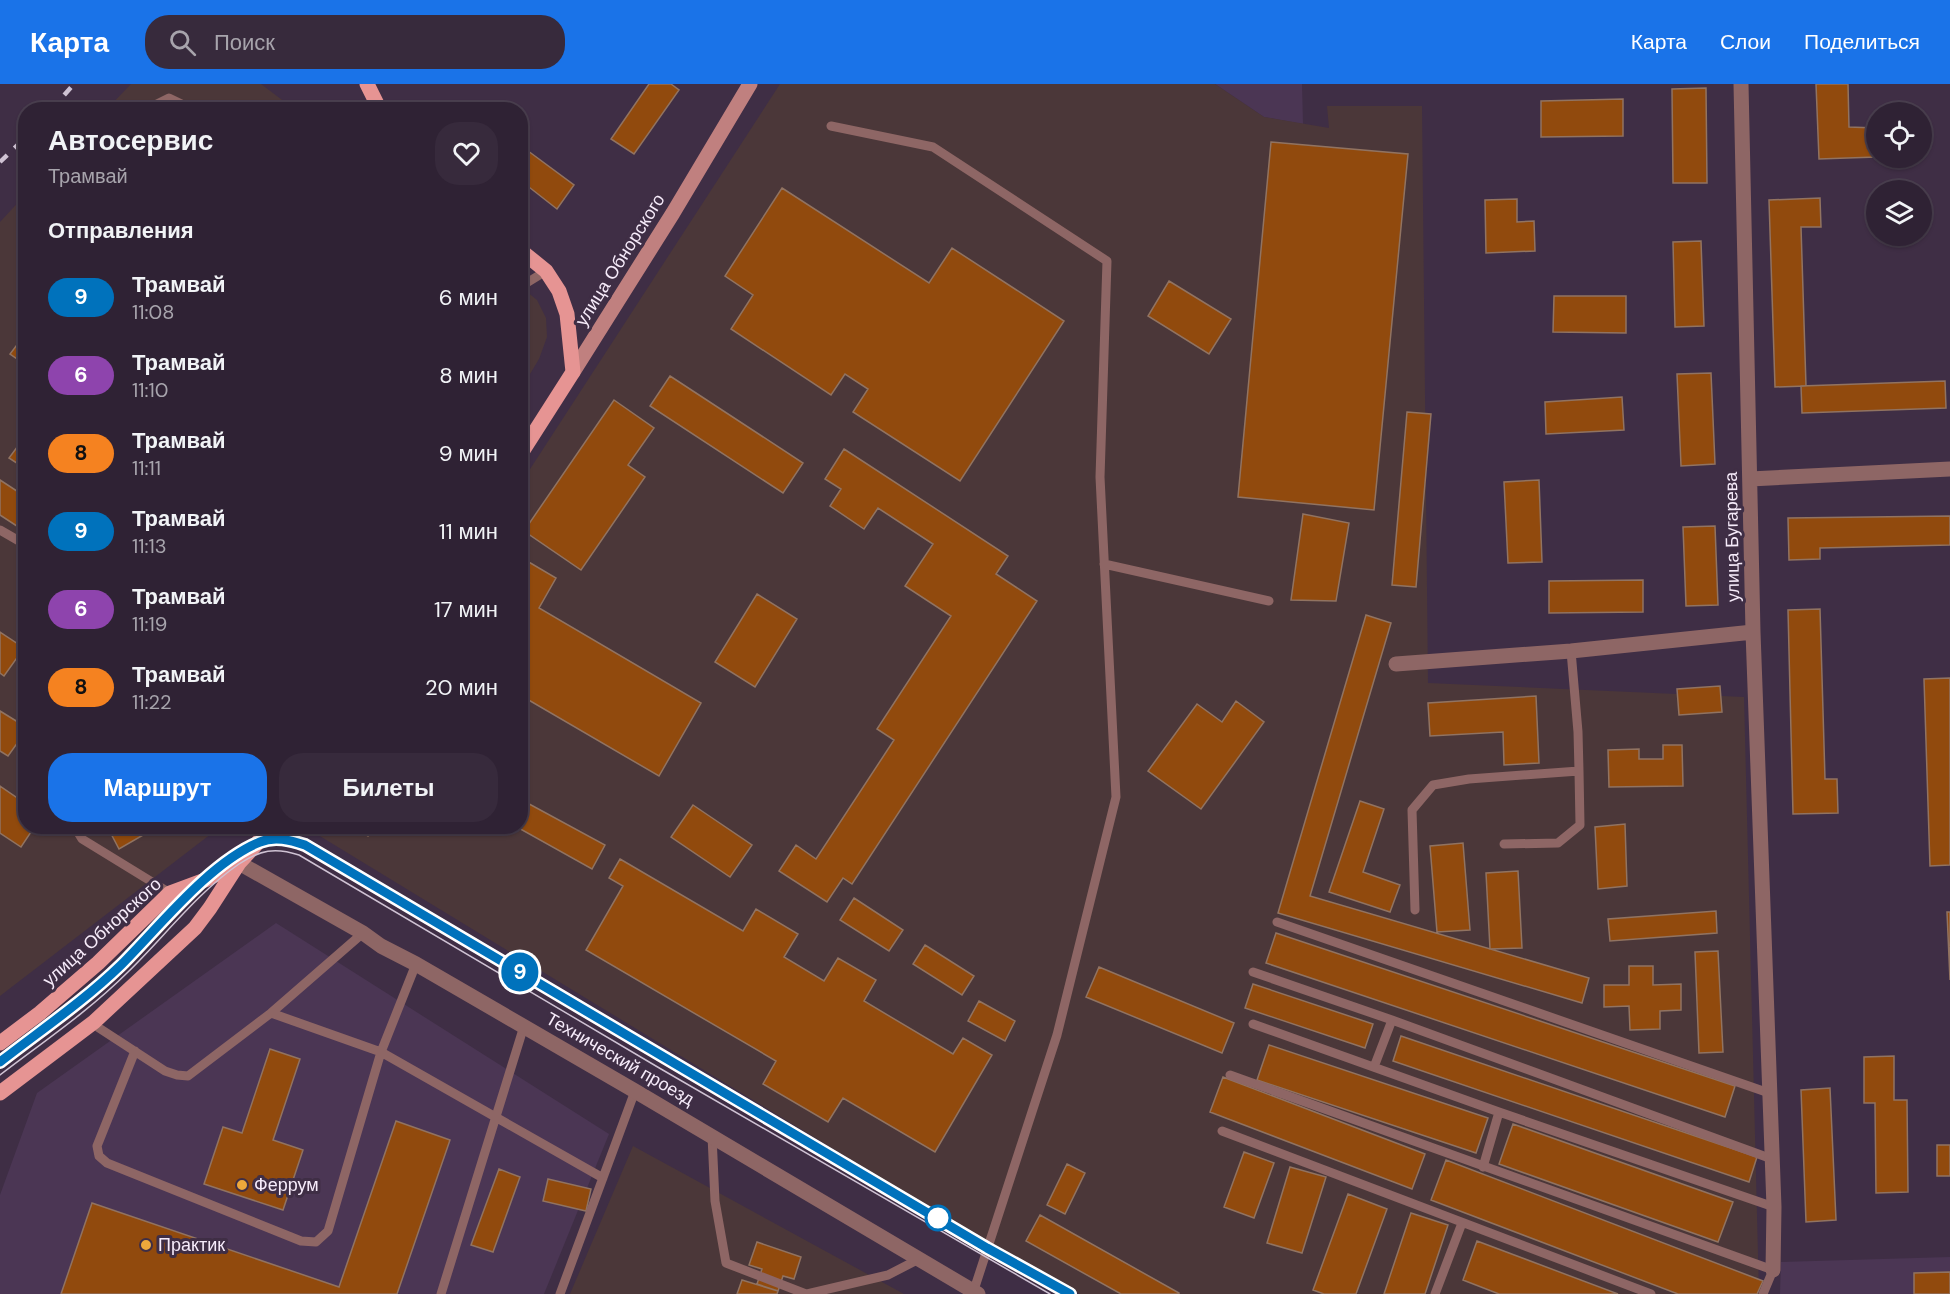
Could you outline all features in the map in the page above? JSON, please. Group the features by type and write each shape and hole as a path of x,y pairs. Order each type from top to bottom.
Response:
{"main road":[{"path":"367,84 376,102"},
{"name":"улица Обнорского","path":"528,442 673,213 750,84"},
{"path":"528,256 546,271 560,291 567,314 573,372"},
{"name":"улица Обнорского","path":"0,1093 97,1025 195,928 239,863 266,834"},
{"name":"улица Обнорского","path":"0,1043 40,1013 98,963 170,893 205,880 239,863"}],"street":[{"name":"улица Бугарева","path":"1741,84 1753,632 1774,1207 1773,1270"},
{"path":"1750,479 1950,469"},
{"path":"1396,664 1571,651 1753,632"},
{"name":"Технический проезд","path":"239,863 524,1026 974,1293"}],"lane":[{"path":"161,102 169,98 177,102"},
{"path":"831,126 933,147 1107,261 1100,477 1116,797 1057,1035 974,1293"},
{"path":"528,282 546,271"},
{"path":"0,530 18,540"},
{"path":"1104,564 1269,601"},
{"path":"1504,844 1558,843 1580,825 1578,732 1571,651"},
{"path":"1415,910 1412,810 1433,785 1469,778 1579,771"},
{"path":"79,834 82,839 170,893"},
{"path":"1276,922 1769,1093"},
{"path":"97,1025 165,1071 177,1076 188,1076 271,1013 363,933"},
{"path":"135,1051 98,1146 99,1156 107,1163 302,1241 316,1242 328,1231 381,1052 416,964"},
{"path":"1253,972 1392,1020 1772,1160"},
{"path":"271,1013 381,1052 603,1178"},
{"path":"1374,1067 1392,1020"},
{"path":"1253,1024 1774,1207"},
{"path":"441,1294 524,1026"},
{"path":"1230,1075 1773,1270 1764,1294"},
{"path":"560,1294 635,1091"},
{"path":"1482,1167 1499,1112"},
{"path":"1222,1131 1651,1294"},
{"path":"712,1136 715,1201 726,1263 806,1294 888,1275 919,1260"},
{"path":"1436,1294 1462,1223"}],"shaded area":[{"path":"131,84 261,84 285,102 114,102"},
{"path":"780,84 1215,84 1264,117 1329,128 1327,106 1422,106 1428,683 1744,697 1759,1294 1080,1294 978,1237 316,834 528,834 528,472"},
{"path":"1215,84 1302,84 1303,124 1264,117"},
{"path":"18,203 18,834 211,834 0,996 0,222"},
{"path":"528,293 537,300 546,318 547,337 539,359 528,377"},
{"path":"276,923 609,1134 544,1294 0,1294 0,1195 37,1093"},
{"path":"633,1146 904,1294 570,1294"},
{"path":"1950,1257 1950,1294 1780,1294 1781,1262"}],"building":[{"path":"649,84 671,84 679,90 634,154 611,139"},
{"path":"1816,84 1848,84 1849,127 1866,128 1866,157 1819,159"},
{"path":"1706,88 1707,183 1673,183 1672,89"},
{"path":"1623,99 1623,136 1541,137 1541,101"},
{"path":"1271,142 1408,154 1374,510 1238,497"},
{"path":"528,151 574,185 557,209 528,186"},
{"path":"782,188 929,283 952,248 1064,321 960,481 853,412 868,389 845,374 831,395 731,329 753,295 725,276"},
{"path":"1820,198 1821,227 1801,227 1806,386 1775,387 1769,200"},
{"path":"1517,199 1517,222 1534,221 1535,251 1486,253 1485,200"},
{"path":"1701,241 1704,326 1675,327 1673,242"},
{"path":"1169,281 1231,319 1209,354 1148,316"},
{"path":"1554,296 1626,296 1626,333 1553,332"},
{"path":"18,344 18,360 10,354"},
{"path":"1711,373 1715,464 1681,466 1677,374"},
{"path":"670,376 803,463 783,493 650,406"},
{"path":"1945,381 1946,408 1802,413 1801,386"},
{"path":"1622,397 1624,430 1546,434 1545,402"},
{"path":"614,400 654,428 628,465 645,477 581,570 528,534 528,525"},
{"path":"1407,412 1431,414 1416,587 1392,585"},
{"path":"18,446 18,464 9,458"},
{"path":"844,449 1008,556 996,574 1037,601 852,884 843,878 827,902 779,871 796,845 816,859 894,740 877,729 951,616 905,586 933,544 878,508 864,529 830,506 841,489 825,479"},
{"path":"0,480 18,492 18,527 0,515"},
{"path":"1539,480 1542,562 1508,563 1504,482"},
{"path":"1303,514 1349,523 1336,601 1291,600"},
{"path":"1950,516 1950,545 1820,548 1820,559 1789,560 1788,518"},
{"path":"1715,526 1718,605 1686,606 1683,527"},
{"path":"528,562 556,578 539,608 701,703 659,776 528,700"},
{"path":"1643,580 1643,612 1549,613 1549,581"},
{"path":"757,594 797,619 755,687 715,662"},
{"path":"1820,609 1825,779 1837,779 1838,813 1793,814 1788,610"},
{"path":"1366,615 1391,623 1310,896 1589,978 1582,1003 1278,913"},
{"path":"0,632 18,644 18,656 4,676 0,673"},
{"path":"1950,678 1950,865 1930,866 1924,679"},
{"path":"1720,686 1722,712 1679,715 1677,689"},
{"path":"1536,696 1539,763 1504,765 1503,732 1430,736 1428,703"},
{"path":"1236,701 1264,722 1201,809 1148,771 1197,704 1222,722"},
{"path":"0,711 18,722 18,742 8,756 0,751"},
{"path":"1663,745 1682,745 1683,786 1609,787 1608,750 1639,749 1639,759 1663,759"},
{"path":"0,786 18,798 18,834 30,834 21,847 0,833"},
{"path":"1360,801 1384,809 1363,872 1400,885 1390,912 1329,892"},
{"path":"528,803 605,845 592,869 528,833"},
{"path":"693,805 752,845 730,877 671,837"},
{"path":"1625,824 1627,886 1598,889 1595,827"},
{"path":"111,834 145,834 119,849"},
{"path":"1463,843 1470,930 1437,932 1430,846"},
{"path":"620,859 743,931 756,909 798,934 784,957 824,981 838,958 876,980 864,1001 953,1054 963,1038 992,1055 935,1152 843,1098 828,1122 763,1084 776,1061 586,950 623,886 609,878"},
{"path":"1518,871 1522,948 1490,949 1486,873"},
{"path":"854,898 903,930 889,951 840,920"},
{"path":"1716,911 1717,933 1610,941 1608,919"},
{"path":"1947,912 1950,912 1950,980"},
{"path":"1276,933 1735,1086 1725,1117 1266,963"},
{"path":"925,945 974,976 962,995 913,964"},
{"path":"1718,951 1723,1052 1699,1053 1695,952"},
{"path":"1629,966 1653,966 1653,985 1681,984 1681,1010 1660,1011 1660,1029 1630,1030 1629,1006 1604,1007 1604,985 1629,985"},
{"path":"1099,967 1234,1023 1222,1053 1086,997"},
{"path":"1253,984 1373,1024 1365,1048 1245,1008"},
{"path":"979,1001 1015,1021 1005,1041 968,1021"},
{"path":"1401,1036 1757,1157 1749,1182 1393,1061"},
{"path":"1269,1045 1488,1118 1476,1153 1257,1080"},
{"path":"270,1049 300,1059 273,1140 303,1150 283,1210 204,1184 223,1127 242,1133"},
{"path":"1894,1056 1894,1100 1907,1100 1908,1192 1876,1193 1875,1103 1864,1103 1864,1057"},
{"path":"1223,1077 1425,1154 1412,1189 1210,1112"},
{"path":"1830,1088 1836,1220 1806,1222 1801,1090"},
{"name":"Практик","path":"396,1121 450,1140 397,1294 61,1294 92,1203 339,1287"},
{"path":"1513,1124 1733,1202 1718,1242 1499,1164"},
{"path":"1937,1145 1950,1145 1950,1176 1937,1176"},
{"path":"1244,1152 1274,1163 1254,1218 1224,1207"},
{"path":"1446,1160 1763,1281 1757,1294 1678,1294 1431,1200"},
{"path":"1067,1164 1085,1173 1065,1214 1047,1205"},
{"path":"1290,1167 1326,1177 1302,1253 1267,1243"},
{"path":"499,1169 520,1177 493,1252 471,1245"},
{"path":"548,1179 591,1189 586,1211 543,1201"},
{"path":"1348,1194 1387,1209 1356,1294 1324,1294 1313,1290"},
{"path":"1411,1213 1448,1225 1425,1294 1384,1294"},
{"path":"1040,1215 1179,1294 1121,1294 1026,1241"},
{"path":"1477,1241 1618,1294 1499,1294 1463,1280"},
{"path":"757,1242 801,1257 794,1279 783,1276 778,1291 757,1284 762,1269 749,1265"},
{"path":"1950,1272 1950,1294 1914,1294 1914,1273"},
{"path":"742,1280 778,1291 777,1294 737,1294"}],"tram line":[{"path":"0,1062 107,978 186,897 223,864 241,851 260,842 271,839 288,840 305,845 987,1248 1070,1294"},
{"name":"9","path":"0,1062 100,984 197,887 234,856 262,841 283,839 305,845 987,1248 1070,1294"},
{"path":"0,1075 98,1000 195,901 224,875 247,859 261,853 282,851 299,855 661,1069 1050,1294"}],"railway":[{"path":"58,102 74,84"},
{"path":"0,162 18,145"}],"place":[{"name":"Феррум","path":"242,1185"},
{"name":"Практик","path":"146,1245"}]}
